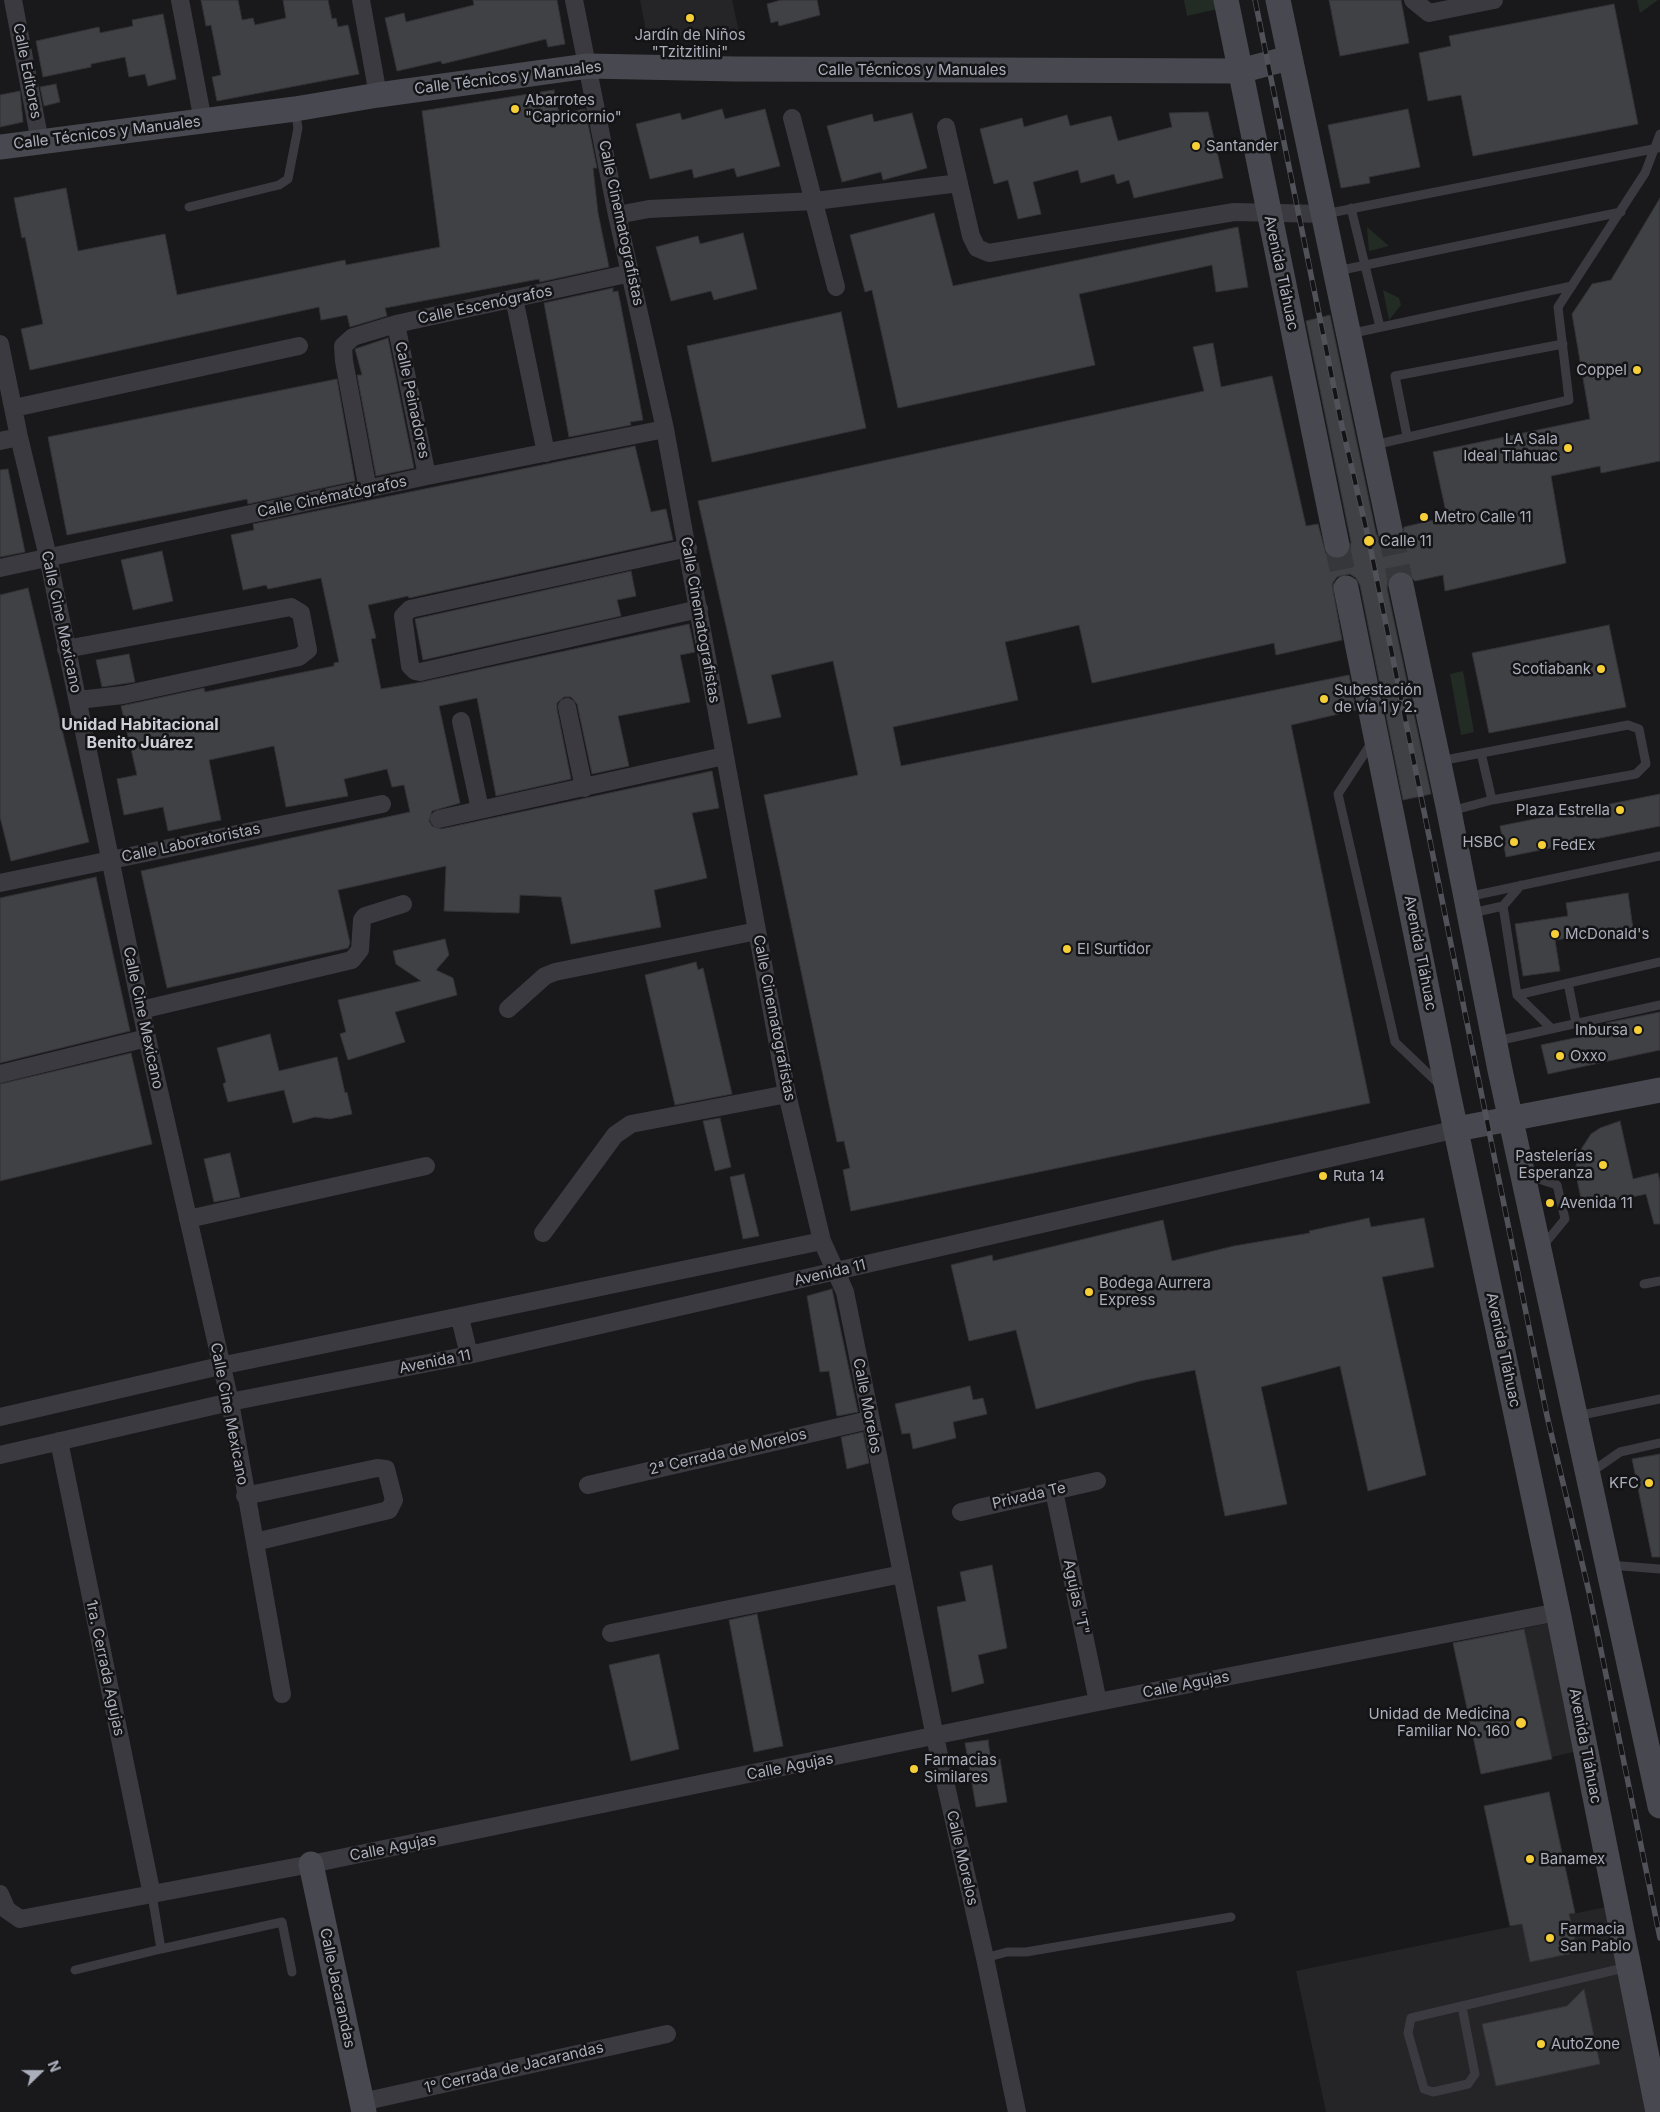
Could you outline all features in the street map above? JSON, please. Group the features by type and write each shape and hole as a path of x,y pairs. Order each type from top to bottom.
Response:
{"main road":[{"name":"Avenida Tláhuac","path":"1226,0 1337,545"},
{"path":"1278,0 1390,530"},
{"name":"Calle Técnicos y Manuales","path":"0,147 295,109 378,94 588,66 735,70 1240,71 1289,58"},
{"path":"1401,585 1468,905 1510,1119 1609,1565 1660,1806"},
{"name":"Avenida Tláhuac","path":"1346,588 1448,1093 1558,1612 1658,2112"},
{"name":"Avenida 11","path":"1457,1129 1660,1090"},
{"name":"Calle Jacarandas","path":"311,1864 363,2107"}],"street":[{"name":"Calle Editores","path":"13,0 40,142"},
{"path":"180,0 203,121"},
{"path":"361,0 378,94"},
{"name":"Calle Cinematografistas","path":"574,0 617,215 665,429 700,610 724,756 787,1094 822,1241"},
{"path":"1413,0 1428,13 1494,0"},
{"path":"792,118 836,287"},
{"path":"946,127 971,236 976,248 989,253 1234,212 1324,214"},
{"path":"617,215 649,209 814,202 959,183"},
{"name":"Calle Escenógrafos","path":"368,490 344,361 344,346 353,336 396,324 631,273"},
{"path":"514,298 546,452"},
{"name":"Calle Peinadores","path":"396,324 427,476"},
{"name":"Calle Cine Mexicano","path":"0,344 19,437 48,557 147,1038 220,1366 230,1402 282,1694"},
{"path":"14,408 298,346"},
{"name":"Calle Cinématógrafos","path":"0,568 427,476 665,429"},
{"path":"0,441 19,437"},
{"path":"688,548 410,609 403,616 410,666 414,671 420,672 700,610"},
{"path":"66,649 291,607 301,613 308,650 299,657 123,696 78,700"},
{"path":"567,707 584,788"},
{"path":"461,721 480,809"},
{"path":"439,819 724,756"},
{"name":"Calle Laboratoristas","path":"0,883 382,804"},
{"path":"141,1010 352,960 360,950 362,920 365,916 403,904"},
{"path":"508,1009 544,976 555,972 757,931"},
{"path":"0,1074 147,1038"},
{"path":"543,1233 615,1135 631,1124 787,1094"},
{"name":"Avenida 11","path":"0,1455 230,1402 469,1355 1457,1129"},
{"path":"188,1219 426,1166"},
{"path":"0,1417 220,1366 460,1318 822,1241"},
{"name":"Calle Morelos","path":"822,1241 844,1292 935,1738 985,1958 1017,2112"},
{"path":"460,1318 469,1355"},
{"name":"2ª Cerrada de Morelos","path":"588,1485 869,1420"},
{"name":"1ra. Cerrada Agujas","path":"59,1441 152,1895"},
{"path":"246,1496 377,1468 386,1469 394,1500 389,1510 255,1542"},
{"name":"Privada Te","path":"961,1512 1097,1480"},
{"name":"Agujas \"T\"","path":"1054,1491 1098,1702"},
{"path":"611,1634 902,1574"},
{"name":"Calle Agujas","path":"0,1894 7,1910 20,1919 311,1864 935,1738 1098,1702 1558,1612"},
{"name":"1° Cerrada de Jacarandas","path":"363,2107 666,2034"}],"lane":[{"path":"189,207 279,185 288,179 298,128 295,109"},
{"path":"1372,445 1569,400 1558,307 1622,212 1645,174 1658,148 1660,134"},
{"path":"1324,214 1658,148"},
{"path":"1351,208 1380,327"},
{"path":"1336,271 1622,212"},
{"path":"1349,334 1572,286"},
{"path":"1407,436 1396,376 1563,344"},
{"path":"1437,761 1628,725 1639,729 1646,764 1636,774 1492,800 1449,812"},
{"path":"1376,735 1338,794 1395,1042 1448,1093"},
{"path":"1481,753 1492,800"},
{"path":"1468,905 1521,885 1660,856"},
{"path":"1521,885 1503,906 1517,995 1552,1029"},
{"path":"1468,905 1503,906"},
{"path":"1517,995 1660,962"},
{"path":"1568,984 1576,1023"},
{"path":"1495,1042 1660,1005"},
{"path":"1644,1284 1660,1281"},
{"path":"1576,1416 1660,1399"},
{"path":"1588,1474 1620,1452 1660,1443"},
{"path":"1609,1565 1660,1569"},
{"path":"152,1895 152,1906 162,1950"},
{"path":"985,1958 1007,1952 1026,1952 1231,1917"},
{"path":"75,1970 282,1922 292,1972"},
{"path":"1462,2007 1475,2074 1468,2084 1433,2092 1424,2089 1408,2033 1411,2018 1629,1967"}],"shaded area":[{"name":"Jardín de Niños \"Tzitzitlini\"","path":"640,0 732,0 740,37 647,36"},
{"path":"1184,0 1216,0 1218,9 1187,16"},
{"path":"1637,0 1658,0 1640,13"},
{"path":"1367,227 1389,246 1369,251"},
{"path":"1383,290 1399,298 1401,305 1389,320"},
{"path":"1463,671 1474,732 1461,735 1450,674"},
{"name":"Unidad de Medicina Familiar No. 160","path":"1550,1623 1577,1751 1481,1774 1453,1643"},
{"path":"1611,1906 1654,2112 1326,2112 1296,1971"}],"building":[{"path":"201,0 238,0 242,20 253,18 255,25 286,18 283,0 328,0 332,19 336,18 338,27 348,25 359,74 217,101 212,77 221,75 211,25 206,26"},
{"path":"473,0 557,0 565,44 548,47 546,39 442,64 441,61 397,71 385,18 404,13 406,22 474,5"},
{"path":"781,0 817,0 820,15 779,26 778,21 771,23 767,4"},
{"path":"1329,0 1401,0 1409,43 1340,56"},
{"path":"1614,4 1638,124 1473,156 1461,95 1428,101 1419,53 1451,46 1449,36"},
{"path":"163,14 176,79 148,86 145,74 129,77 125,57 91,64 91,67 43,77 36,41 99,27 100,33 133,26 132,20"},
{"path":"56,84 60,102 44,106 40,87"},
{"path":"554,90 559,114 585,109 597,168 593,168 598,213 609,267 540,282 539,279 385,308 387,316 350,327 347,315 321,320 319,307 30,370 21,329 43,324 25,237 22,238 14,198 66,188 78,251 165,234 177,295 345,260 346,265 440,247 422,111"},
{"path":"20,91 23,122 0,127 0,95"},
{"path":"722,109 725,119 765,109 780,166 737,177 734,168 694,178 692,169 650,179 636,124 680,113 682,120"},
{"path":"1408,109 1420,167 1369,177 1370,183 1341,188 1328,125"},
{"path":"1208,112 1223,178 1134,198 1129,180 1117,184 1114,174 1081,183 1078,170 1033,182 1041,214 1018,219 1008,180 994,184 980,129 1022,118 1024,127 1067,115 1070,126 1111,116 1118,141 1172,127 1169,113"},
{"path":"912,113 927,168 883,180 881,172 842,182 827,126 872,114 874,122"},
{"path":"1660,198 1660,461 1601,473 1600,466 1551,476 1566,563 1445,591 1443,575 1415,581 1406,572 1398,571 1392,574 1388,580 1387,588 1431,794 1403,800 1360,585 1356,578 1350,574 1337,577 1332,584 1342,640 1276,655 1274,643 1092,683 1079,625 1005,642 1018,700 893,727 901,766 1349,675 1356,710 1291,725 1370,1103 851,1211 843,1170 850,1168 844,1141 837,1142 764,795 858,775 833,661 771,675 781,717 748,724 698,501 1204,391 1193,347 1213,343 1221,387 1272,376 1306,526 1318,524 1326,554 1333,559 1340,559 1350,550 1351,542 1306,321 1330,315 1376,533 1379,539 1385,543 1393,544 1403,535 1404,527 1447,517 1433,452 1590,419 1572,314 1592,284 1611,280"},
{"path":"934,213 953,286 1238,227 1248,287 1216,292 1212,265 1079,294 1095,365 898,408 872,290 865,292 850,235"},
{"path":"743,233 757,289 714,300 711,291 671,301 656,247 698,236 700,244"},
{"path":"613,288 613,292 618,291 643,420 630,422 631,425 569,437 544,303"},
{"path":"841,312 866,428 712,462 687,346"},
{"path":"388,338 414,468 376,476 357,375 362,375 355,349"},
{"path":"337,379 355,481 248,504 247,499 67,535 48,437"},
{"path":"635,446 651,512 666,509 673,540 409,598 408,596 368,605 376,638 371,639 381,689 422,682 689,624 695,652 680,655 690,702 618,716 629,766 592,774 577,704 571,697 564,697 557,703 557,709 571,779 496,796 477,698 439,706 460,803 432,811 429,821 432,826 441,829 712,771 719,808 692,813 707,878 654,890 661,927 571,944 561,897 520,895 519,913 444,911 446,866 338,890 350,943 348,948 167,988 141,871 410,812 404,785 392,787 387,769 344,779 348,796 286,807 274,746 209,760 221,820 168,831 163,807 124,815 117,779 137,775 121,706 204,688 205,692 334,666 334,663 339,662 321,578 268,589 266,585 243,590 231,535 254,530 253,524"},
{"path":"8,469 25,552 0,557 0,470"},
{"path":"162,551 173,601 133,610 121,560"},
{"path":"631,571 636,596 617,600 621,616 423,660 415,619"},
{"path":"28,588 89,842 11,861 0,817 0,595"},
{"path":"1609,625 1626,707 1489,733 1472,653"},
{"path":"129,654 135,682 102,687 96,660"},
{"name":"Plaza Estrella","path":"1660,794 1660,826 1506,857 1500,826"},
{"path":"96,877 130,1031 0,1063 0,898"},
{"name":"McDonald's","path":"1628,893 1633,929 1555,940 1560,971 1523,976 1515,924 1568,916 1566,903"},
{"path":"445,939 449,955 436,970 453,978 457,995 395,1012 405,1042 348,1060 340,1034 346,1032 338,1000 421,981 396,964 393,951"},
{"path":"696,962 698,970 703,968 732,1094 675,1105 645,975"},
{"path":"1660,1012 1660,1050 1548,1074 1541,1045 1608,1031 1606,1023"},
{"path":"270,1034 279,1071 337,1057 352,1114 330,1119 315,1117 293,1123 284,1090 228,1102 223,1084 226,1082 217,1048"},
{"path":"131,1053 152,1144 0,1181 0,1084"},
{"path":"720,1118 731,1167 715,1171 703,1121"},
{"name":"Pastelerías Esperanza","path":"1620,1121 1633,1179 1658,1173 1660,1182 1660,1224 1654,1224 1646,1194 1583,1208 1575,1170 1580,1151 1591,1134 1600,1128"},
{"path":"230,1153 240,1197 214,1202 204,1159"},
{"path":"744,1174 759,1236 743,1239 730,1177"},
{"path":"1369,1218 1371,1227 1424,1218 1434,1267 1382,1277 1426,1475 1368,1491 1340,1366 1261,1387 1287,1504 1225,1516 1195,1370 1140,1381 1036,1409 1016,1330 969,1341 951,1265 992,1255 993,1261 1163,1220 1172,1261 1234,1246 1310,1233 1309,1231"},
{"path":"832,1289 858,1412 837,1416 829,1371 820,1372 807,1296"},
{"path":"970,1386 973,1400 983,1398 987,1414 953,1422 956,1438 913,1449 910,1433 902,1434 895,1404"},
{"path":"863,1432 869,1463 847,1469 841,1437"},
{"name":"KFC","path":"1660,1454 1660,1557 1652,1557 1632,1459"},
{"path":"992,1565 1007,1648 978,1655 984,1683 952,1692 937,1607 966,1601 960,1572"},
{"path":"757,1614 783,1746 754,1752 729,1620"},
{"name":"Unidad de Medicina Familiar No. 160","path":"1524,1629 1552,1759 1481,1774 1453,1643"},
{"path":"659,1654 679,1749 631,1761 609,1665"},
{"path":"988,1740 991,1761 1000,1759 1007,1802 976,1807 965,1743"},
{"name":"Banamex","path":"1549,1792 1575,1913 1569,1914 1578,1952 1530,1962 1522,1924 1510,1926 1484,1806"},
{"name":"AutoZone","path":"1584,1989 1600,2064 1496,2086 1482,2024 1567,2006"}],"tunnel":[{"path":"1390,530 1401,585"},
{"path":"1337,545 1346,588"}],"railway":[{"path":"1255,0 1341,422 1369,541 1547,1416 1589,1592 1660,1938"}],"place":[{"name":"Jardín de Niños \"Tzitzitlini\"","path":"690,18"},
{"name":"Abarrotes \"Capricornio\"","path":"515,109"},
{"name":"Santander","path":"1196,146"},
{"name":"Coppel","path":"1637,370"},
{"name":"LA Sala Ideal Tlahuac","path":"1568,448"},
{"name":"Metro Calle 11","path":"1424,517"},
{"name":"Calle 11","path":"1369,541"},
{"name":"Scotiabank","path":"1601,669"},
{"name":"Subestación de vía 1 y 2.","path":"1324,699"},
{"name":"Plaza Estrella","path":"1620,810"},
{"name":"HSBC","path":"1514,842"},
{"name":"FedEx","path":"1542,845"},
{"name":"McDonald's","path":"1555,934"},
{"name":"El Surtidor","path":"1067,949"},
{"name":"Inbursa","path":"1638,1030"},
{"name":"Oxxo","path":"1560,1056"},
{"name":"Pastelerías Esperanza","path":"1603,1165"},
{"name":"Ruta 14","path":"1323,1176"},
{"name":"Avenida 11","path":"1550,1203"},
{"name":"Bodega Aurrera Express","path":"1089,1292"},
{"name":"KFC","path":"1649,1483"},
{"name":"Unidad de Medicina Familiar No. 160","path":"1521,1723"},
{"name":"Farmacias Similares","path":"914,1769"},
{"name":"Banamex","path":"1530,1859"},
{"name":"Farmacia San Pablo","path":"1550,1938"},
{"name":"AutoZone","path":"1541,2044"}],"district":[{"name":"Unidad Habitacional Benito Juárez","path":"140,734"}]}
